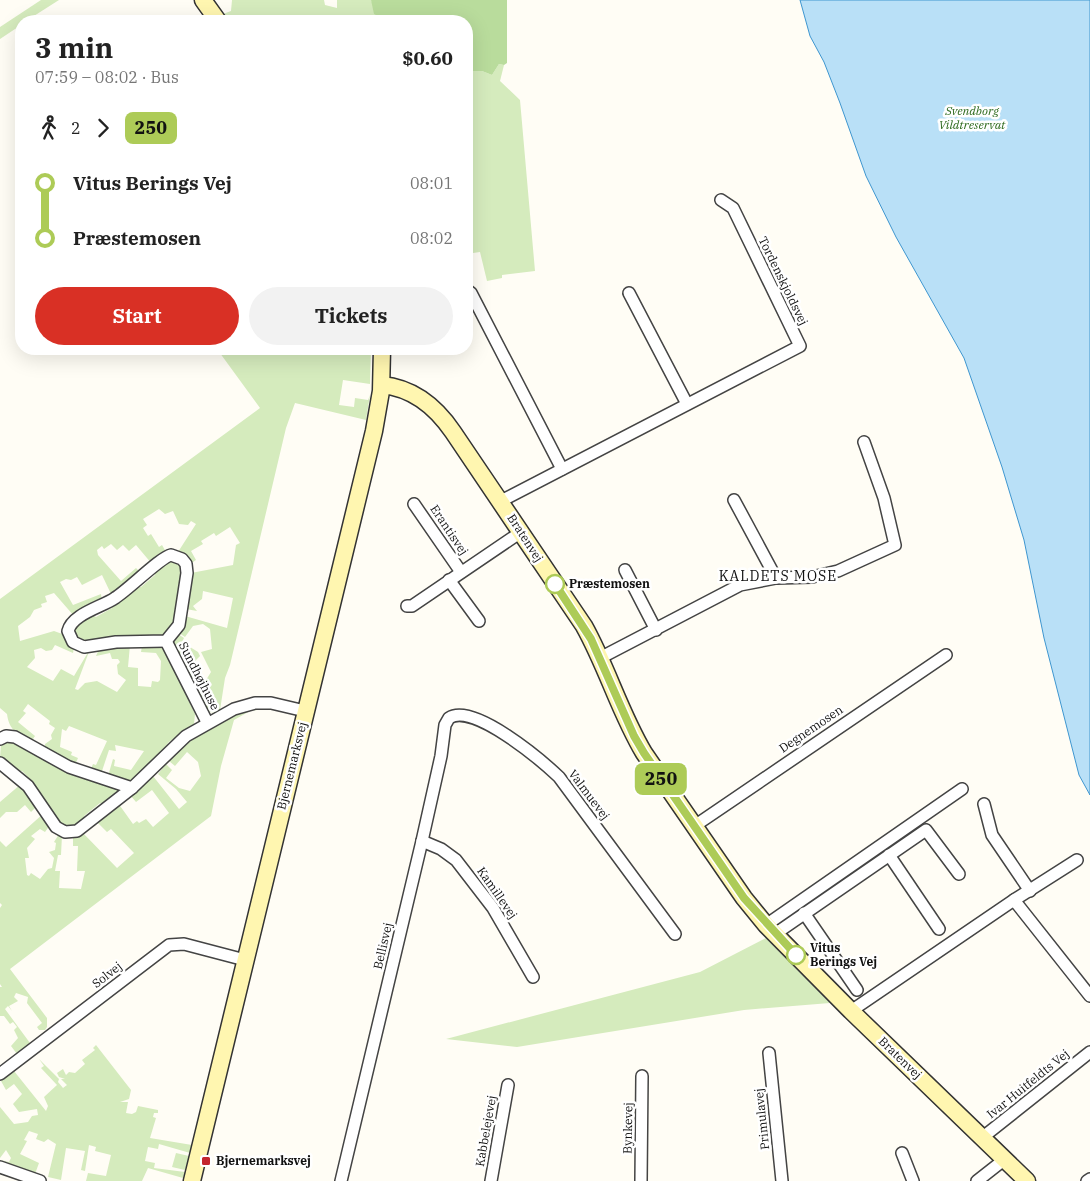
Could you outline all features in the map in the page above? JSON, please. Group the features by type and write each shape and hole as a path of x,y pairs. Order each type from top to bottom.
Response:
{"street":[{"path":"203,0 214,15"},
{"name":"Tordenskjoldsvej","path":"501,501 800,346 733,208 721,200"},
{"path":"629,293 688,404"},
{"path":"473,297 562,469"},
{"name":"Bjernemarksvej","path":"192,1181 370,447 382,385 382,355"},
{"name":"Bratenvej","path":"382,385 402,389 416,395 435,410 448,424 584,626 634,736 692,826 744,898 771,929 852,1011 1028,1181"},
{"path":"600,658 740,585 776,578 812,577 838,572 896,545 884,498 864,442"},
{"path":"734,500 776,578"},
{"name":"Erantisvej","path":"414,504 461,572"},
{"name":"Erantisvej","path":"407,606 412,606 521,532"},
{"name":"Sundhøjhuse","path":"174,555 184,561 187,573 180,621 177,629 166,641 124,641 80,647 71,641 68,631 73,620 121,594 162,559 174,555"},
{"path":"625,570 656,630"},
{"path":"449,580 479,621"},
{"name":"Sundhøjhuse","path":"166,641 207,722"},
{"name":"Degnemosen","path":"692,826 946,655"},
{"name":"Sundhøjhuse","path":"0,763 24,782 40,801 56,827 65,832 77,830 132,788 179,741 207,722 234,708 255,703 271,702 305,711"},
{"name":"Valmuevej","path":"449,718 459,714 487,724 519,744 559,777 675,934"},
{"name":"Bellisvej","path":"341,1181 422,841 441,756 445,725 449,718"},
{"path":"0,739 6,736 15,737 69,767 132,788"},
{"path":"771,929 962,789"},
{"path":"984,804 992,835 1030,891"},
{"path":"771,929 804,913 926,830 959,874"},
{"name":"Kamillevej","path":"422,841 441,849 456,860 494,908 533,977"},
{"path":"889,855 939,929"},
{"path":"852,1011 1014,900 1077,860"},
{"path":"1014,900 1090,996"},
{"path":"804,913 857,990"},
{"name":"Solvej","path":"0,1074 169,946 184,944 245,960"},
{"name":"Ivar Huitfeldts Vej","path":"983,1137 1090,1052"},
{"name":"Primulavej","path":"769,1053 782,1181"},
{"name":"Bynkevej","path":"641,1181 642,1076"},
{"name":"Kabbelejevej","path":"491,1181 508,1085"},
{"path":"902,1153 913,1181"},
{"path":"978,1181 1005,1159"},
{"path":"0,1167 40,1181"}],"green space":[{"path":"41,0 59,0 35,15 18,15"},
{"path":"232,0 324,0 325,5 337,8 337,0 371,0 378,15 223,15 231,11"},
{"path":"371,0 507,0 507,63 504,65 499,64 492,75 482,71 473,71 473,15 374,14"},
{"path":"15,17 15,29 0,39 0,27"},
{"path":"499,64 504,65 500,81 520,100 535,271 502,275 502,278 487,281 480,252 473,253 473,71 482,71 492,75"},
{"path":"221,355 371,355 370,384 343,380 339,405 354,407 355,398 368,400 370,395 366,420 295,403 286,428 230,665 225,678 220,710 214,713 208,711 198,693 211,672 201,652 212,649 210,629 203,624 193,626 185,637 179,633 185,616 227,628 233,598 203,591 202,599 193,606 197,611 186,609 191,573 233,565 236,545 240,543 230,527 216,536 214,533 201,541 203,544 191,551 196,560 190,564 178,552 196,524 191,521 188,525 179,524 173,511 165,514 159,509 143,519 147,525 143,528 148,536 151,534 159,547 162,545 166,552 152,564 136,545 129,551 123,545 117,550 111,544 104,549 102,546 97,550 98,555 121,581 136,568 141,573 112,596 102,575 82,585 77,577 60,582 73,605 101,594 102,602 74,616 54,593 45,596 47,602 41,604 42,607 34,610 30,617 18,626 20,641 54,631 65,635 74,648 73,653 55,645 52,650 46,651 41,648 34,650 35,658 27,667 53,681 61,669 74,676 90,649 75,689 78,690 85,683 97,681 117,692 126,680 118,674 117,665 120,662 118,659 112,659 110,653 96,656 100,647 130,645 128,667 138,668 138,686 151,687 152,681 158,682 160,680 161,661 156,653 141,652 142,646 160,646 164,649 195,714 194,724 169,742 147,769 131,781 108,776 113,759 115,760 114,766 131,770 144,751 115,745 116,751 109,750 101,774 90,771 93,764 96,765 107,741 69,726 66,731 62,729 60,747 72,752 71,755 78,758 75,765 45,750 45,744 52,739 51,735 55,728 49,724 50,721 28,704 23,711 26,713 18,722 35,736 31,742 14,731 7,714 0,708 0,599 260,408"},
{"path":"171,558 182,565 183,579 179,582 177,620 166,636 138,637 135,635 117,635 115,638 86,643 73,636 73,626 92,615 96,617 112,608 113,604 137,587 141,587 155,575 155,571"},
{"path":"178,634 184,638 182,642 198,652 200,656 193,663 198,675 193,684 173,644"},
{"path":"250,711 234,720 221,766 211,816 10,969 47,1018 45,1030 39,1030 37,1027 42,1023 27,1003 28,997 16,993 14,997 18,1001 9,1006 12,1011 8,1006 5,1009 30,1043 17,1054 11,1046 18,1038 14,1030 17,1027 13,1022 10,1024 4,1016 0,1016 0,987 2,987 0,984 0,908 2,905 0,903 0,841 6,847 44,813 50,825 45,832 40,829 31,836 35,839 27,848 29,858 25,858 27,875 29,876 31,873 40,879 48,869 52,868 54,858 49,852 55,850 56,843 54,842 59,834 62,835 61,855 58,855 55,871 60,871 59,888 81,889 85,871 77,871 78,846 73,846 73,836 82,832 117,868 134,853 111,829 107,832 95,820 118,803 133,824 146,819 153,827 169,813 152,790 136,802 130,795 153,776 179,809 187,802 176,789 158,774 166,764 172,770 166,778 179,788 190,791 201,776 198,762 187,752 175,766 169,761 212,726 238,714"},
{"path":"11,739 64,768 65,772 83,779 86,777 119,789 118,794 103,805 100,803 84,816 84,820 77,827 63,827 35,788 35,784 22,771 18,772 0,758 1,744"},
{"path":"21,784 38,805 31,812 25,805 17,812 6,812 0,818 0,802"},
{"path":"766,938 830,1003 744,1010 517,1047 446,1039 700,972"},
{"path":"96,1045 131,1090 129,1099 120,1102 128,1102 126,1113 132,1114 136,1112 138,1106 158,1110 158,1113 154,1113 153,1117 156,1118 150,1138 192,1145 190,1153 159,1144 158,1149 148,1147 145,1161 155,1163 154,1168 185,1172 183,1178 148,1168 142,1181 86,1181 88,1173 106,1176 111,1155 95,1151 96,1147 89,1145 85,1171 81,1170 85,1151 66,1148 61,1180 48,1177 56,1144 48,1139 44,1142 36,1139 38,1134 29,1131 24,1140 27,1141 20,1154 39,1163 35,1174 0,1160 9,1162 11,1158 6,1150 0,1158 0,1107 14,1124 28,1122 32,1116 38,1115 37,1109 19,1112 13,1104 22,1094 14,1084 6,1090 1,1081 14,1071 46,1111 48,1106 44,1097 57,1085 41,1068 44,1066 39,1059 59,1079 58,1082 63,1088 67,1085 61,1079 65,1079 59,1077 57,1073 63,1069 66,1075 69,1072 75,1073 85,1064 82,1060 95,1050 93,1048"},
{"path":"176,1153 189,1156 185,1170 172,1167"}],"water":[{"name":"Svendborg Vildtreservat","path":"800,0 1090,0 1090,795 1079,775 1044,638 1024,540 1002,467 964,358 896,237 866,176 824,62 810,36"}],"bus line":[{"name":"250","path":"555,584 591,639 634,736 644,753 692,826 744,898 766,925 796,955"}],"place":[{"name":"Præstemosen","path":"555,584"},
{"name":"Vitus Berings Vej","path":"796,955"},
{"name":"Bjernemarksvej","path":"206,1161"}],"district":[{"name":"KALDETS MOSE","path":"778,576"}]}
